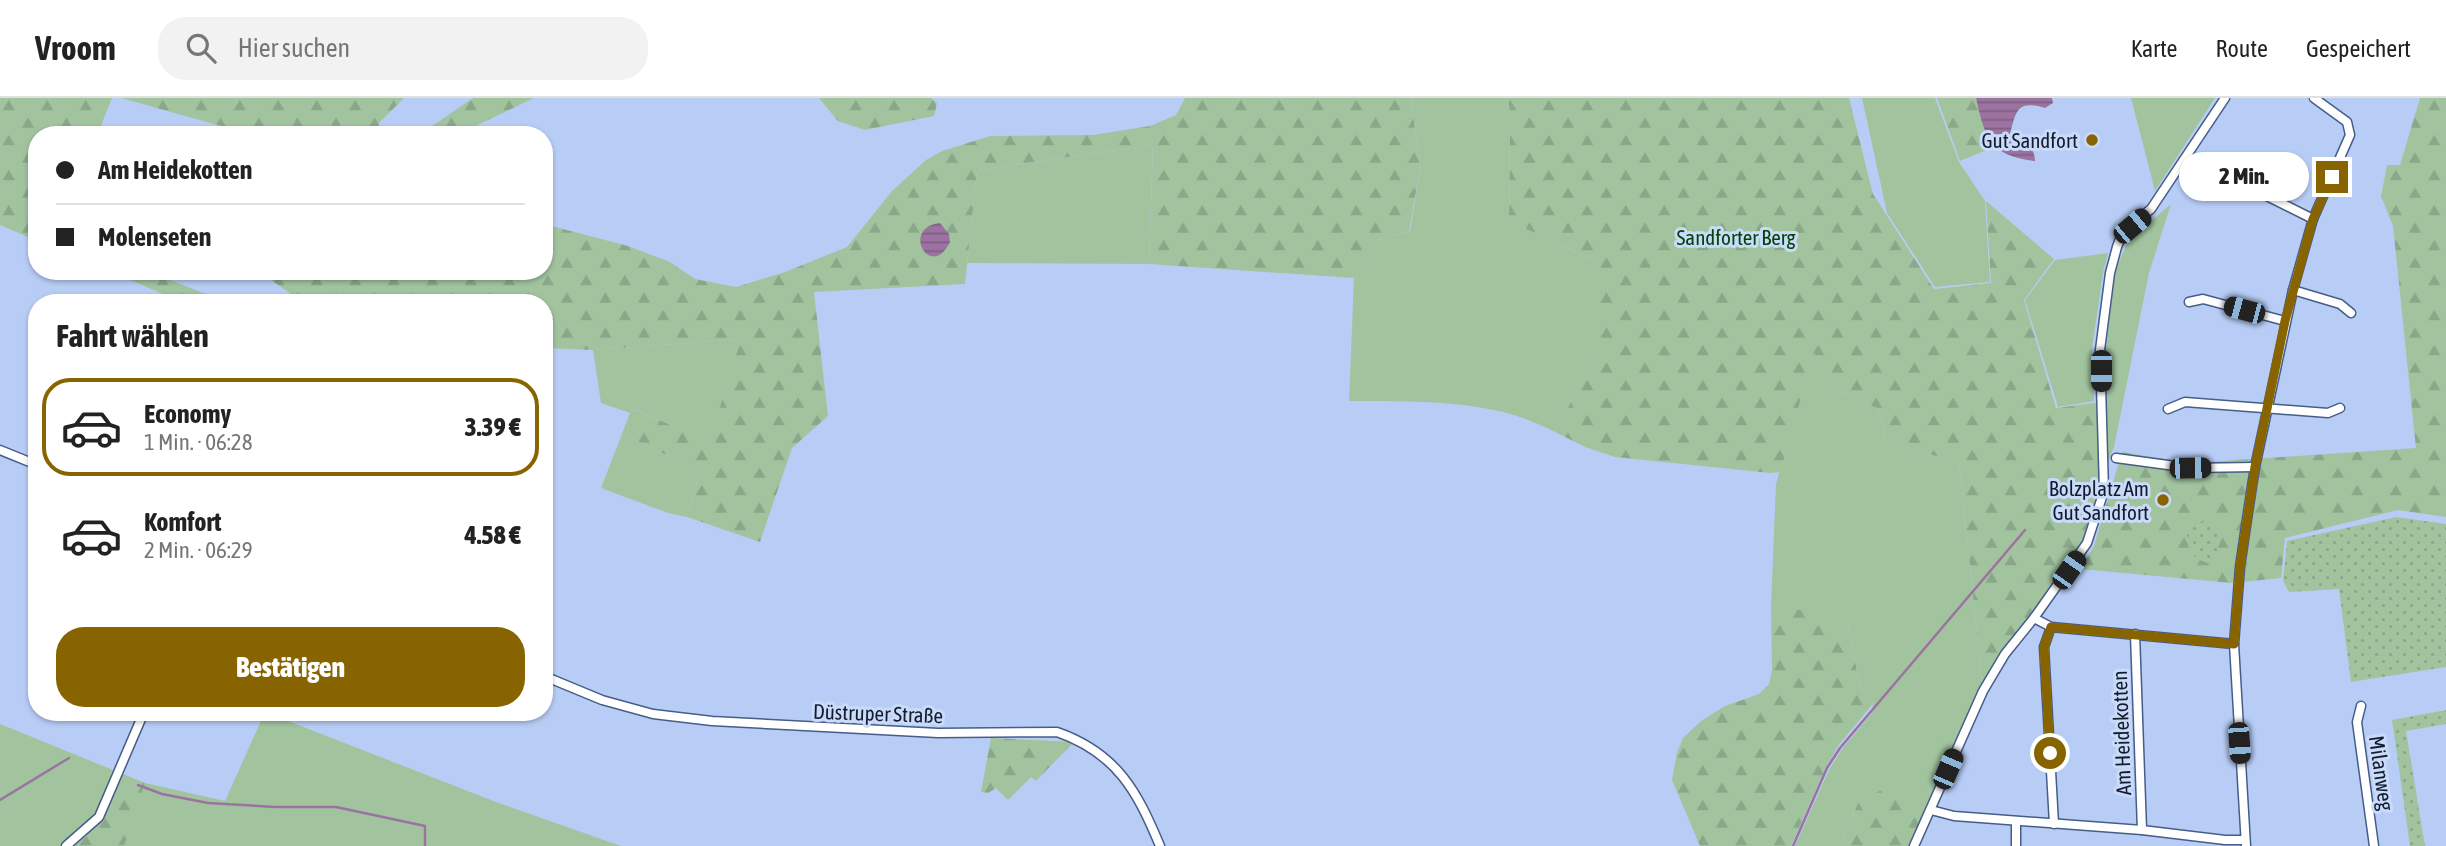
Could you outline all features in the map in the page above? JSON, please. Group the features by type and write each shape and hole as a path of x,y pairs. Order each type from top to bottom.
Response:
{"street":[{"path":"1914,846 1983,691 2005,654 2087,543 2104,491 2100,350 2110,273 2117,247 2123,231 2151,209 2225,98"},
{"path":"1931,810 1954,817 2142,830 2191,841 2245,843 2234,644 2240,567 2255,467 2285,321 2313,219 2350,135 2347,122 2314,98"},
{"path":"2232,187 2251,188 2313,219"},
{"path":"2293,290 2340,304 2351,313"},
{"path":"2189,302 2203,299 2285,321"},
{"path":"2168,409 2185,402 2328,413 2340,408"},
{"path":"0,450 28,461"},
{"path":"2116,458 2190,468 2255,467"},
{"path":"2034,618 2051,627 2234,644"},
{"path":"2051,627 2044,647 2054,824"},
{"name":"Am Heidekotten","path":"2135,634 2142,830"},
{"name":"Düstruper Straße","path":"553,680 602,700 653,714 712,721 938,733 1031,730 1057,732 1075,738 1097,752 1121,774 1141,801 1160,846"},
{"name":"Milanweg","path":"2361,706 2357,722 2374,846"},
{"path":"66,846 99,817 140,721"},
{"path":"2016,821 2016,846"}],"green space":[{"path":"0,98 112,98 101,126 28,126 28,237 0,225"},
{"path":"121,98 404,98 379,126 221,126"},
{"path":"473,98 534,98 476,126 432,126"},
{"path":"819,98 931,98 937,103 934,116 865,130 838,121"},
{"path":"1185,98 1411,98 1420,169 1409,231 1379,240 1354,278 1149,264 1153,145 977,170 965,284 814,292 828,416 792,448 760,542 687,517 700,471 627,436 634,409 709,442 741,339 593,350 553,348 553,294 291,294 271,280 553,280 553,226 628,246 670,262 695,279 736,287 785,272 847,247 892,191 926,160 942,151 990,136 1093,135 1150,126 1176,115"},
{"path":"1411,98 1507,98 1510,110 1509,221 1600,263 1600,347 1555,432 1506,413 1455,404 1349,401 1354,278 1379,240 1410,231 1420,169"},
{"name":"Sandforter Berg","path":"1507,98 1849,98 1873,194 1934,289 1991,283 1986,201 2054,259 2024,300 2056,408 2101,402 2104,491 2087,543 1983,691 1959,463 1886,441 1879,409 1835,390 1814,353 1780,472 1615,457 1585,447 1555,432 1600,347 1600,263 1509,221 1510,110"},
{"path":"1862,98 1935,98 1959,162 1985,201 1990,282 1935,287 1887,213"},
{"path":"1937,98 1976,98 1999,145 1960,161"},
{"path":"2131,98 2215,98 2155,191"},
{"path":"2420,98 2446,98 2446,517 2398,510 2285,538 2281,578 2232,583 2080,569 2094,546 2122,452 2190,463 2416,448 2393,226 2381,196 2387,165 2400,165"},
{"path":"1153,145 1149,264 967,263 977,170"},
{"path":"2171,204 2149,273 2114,447 2108,462 2106,350 2114,274 2128,241"},
{"path":"2108,253 2092,349 2094,401 2058,407 2025,300 2055,260"},
{"path":"130,280 170,280 206,294 163,294"},
{"path":"741,339 709,443 635,409 627,436 700,471 687,517 668,513 601,488 630,413 601,403 593,350"},
{"path":"1814,352 1835,390 1879,409 1886,441 1959,463 1983,691 1931,810 1859,801 1839,846 1795,846 1829,770 1842,749 1873,712 1872,699 1860,688 1848,623 1771,606 1776,484"},
{"path":"2396,517 2446,524 2446,667 2351,682 2339,589 2289,592 2283,581 2287,541"},
{"path":"2204,521 2217,526 2222,538 2211,564 2198,559 2190,551 2187,541 2188,527"},
{"path":"1771,606 1785,606 1848,623 1860,688 1872,698 1872,705 1838,746 1791,846 1700,846 1672,780 1677,753 1683,738 1701,721 1725,706 1759,694 1769,684 1772,670"},
{"path":"2446,710 2446,724 2406,731 2425,846 2410,846 2392,720"},
{"path":"261,721 288,721 496,802 621,846 0,846 0,724 145,783 225,801"},
{"path":"991,738 1074,742 1036,781 1031,777 1008,800 996,788 988,793 981,792"},
{"path":"124,775 145,783 124,846 76,846 104,821"},
{"path":"1884,789 1931,810 1915,846 1839,846 1859,801"}],"shaded area":[{"path":"1976,98 2052,98 2053,103 2045,108 2028,105 2022,107 2013,121 2009,138 2030,147 2035,161 2008,155 1992,143 1983,124"},
{"path":"940,223 949,234 950,242 942,253 928,255 922,249 922,233 928,227"}],"waterway":[{"path":"1793,846 1827,768 1840,748 2025,530"},
{"path":"0,800 69,758"},
{"path":"138,785 162,794 208,803 336,807 425,826 425,846"}],"place":[{"name":"Gut Sandfort","path":"2092,140"},
{"name":"Bolzplatz Am Gut Sandfort","path":"2163,500"}],"route":[{"path":"2050,753 2044,647 2051,627 2234,644 2240,567 2255,467 2285,321 2313,219 2332,177"}]}
